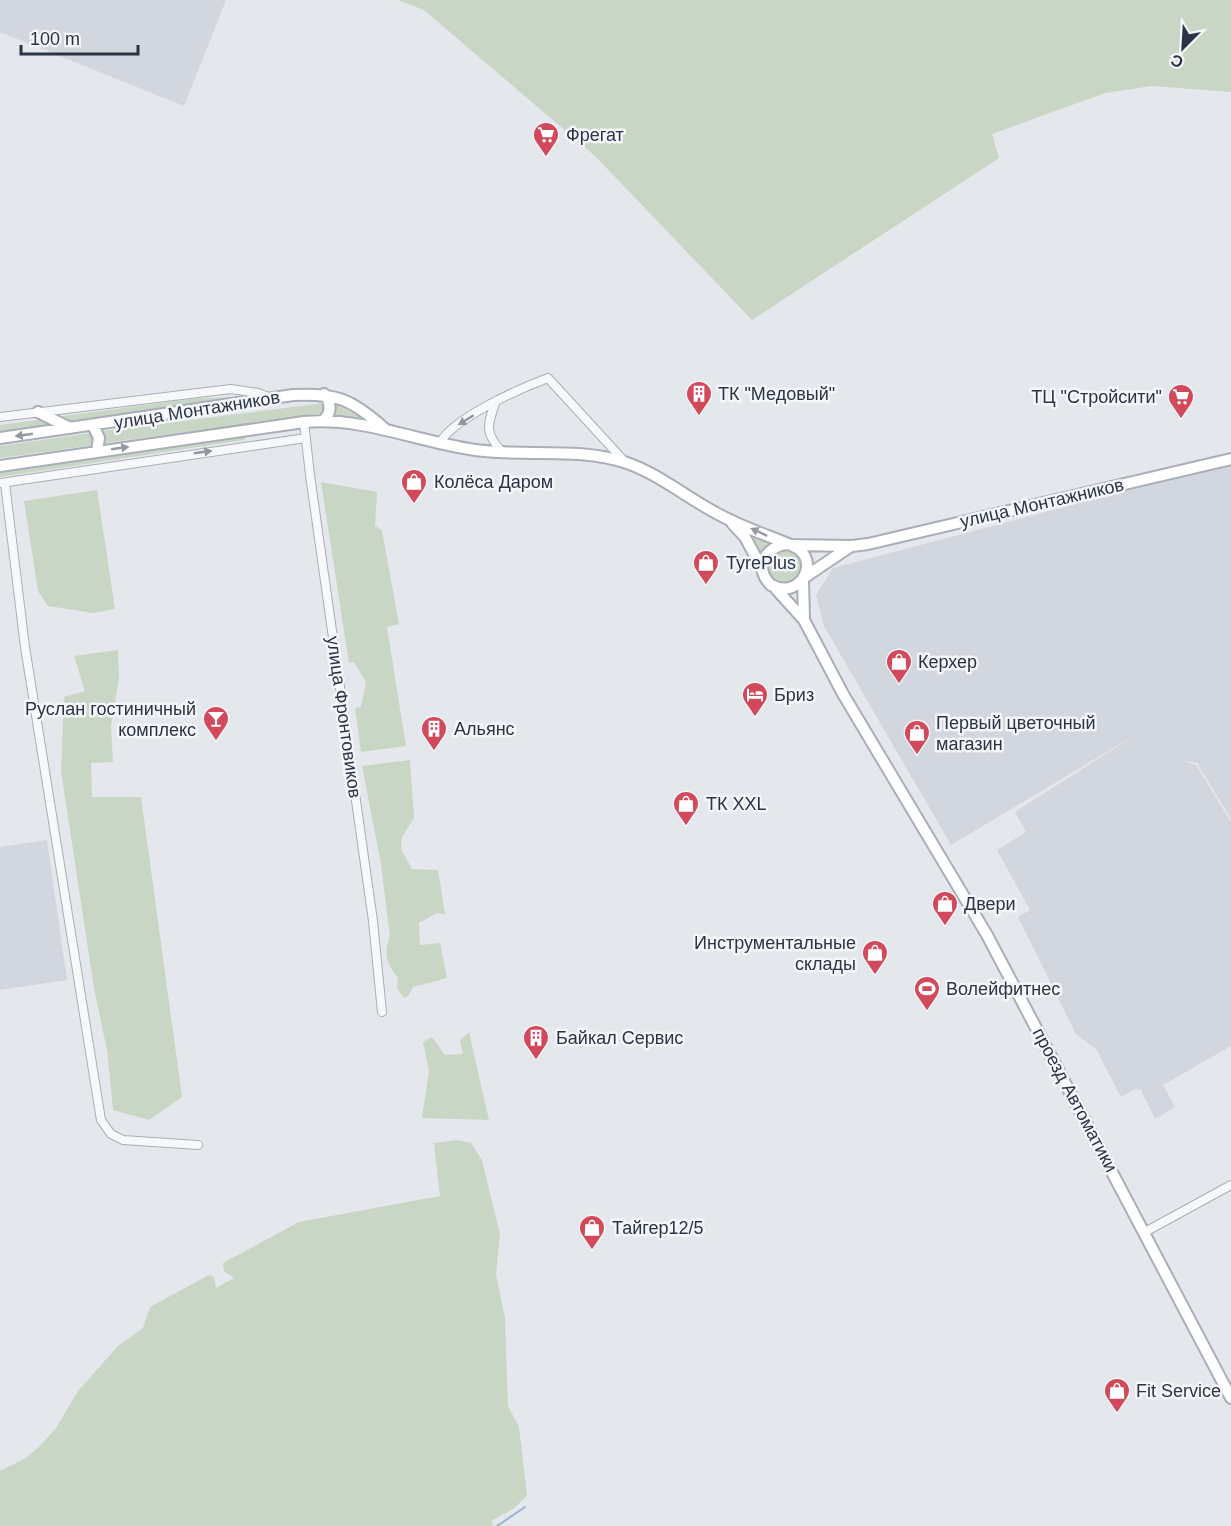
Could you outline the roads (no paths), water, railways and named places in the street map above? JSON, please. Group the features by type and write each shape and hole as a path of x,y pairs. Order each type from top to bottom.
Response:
{"main road":[{"name":"улица Монтажников","path":"0,438 272,399 324,394 349,401 385,428"},
{"path":"324,394 330,401 330,408 324,420"},
{"path":"38,412 70,429"},
{"name":"улица Монтажников","path":"0,466 324,420 385,428 440,443 503,453 581,454 627,463 730,520 790,545 852,546 1231,459"},
{"path":"93,425 99,438 97,451"},
{"name":"улица Монтажников","path":"730,520 745,537 762,569"},
{"path":"778,545 790,545 804,555 807,562 804,578 791,589 776,588 766,581 762,569 763,559 769,550 778,545"},
{"name":"улица Монтажников","path":"804,578 852,546"},
{"name":"проезд Автоматики","path":"804,578 804,620"},
{"name":"проезд Автоматики","path":"776,588 804,620 843,694 1005,966 1231,1398"}],"street":[{"path":"440,443 450,430 496,401 548,378 627,463"},
{"path":"0,417 231,389 258,393 272,399"},
{"path":"496,401 488,426 492,441 503,453"},
{"name":"улица Фронтовиков","path":"304,422 373,921 382,1012"},
{"path":"255,445 265,427"},
{"path":"198,1144 123,1140 111,1134 101,1120 25,646 2,483 306,438"},
{"path":"1145,1232 1231,1185"}],"waterway":[{"path":"497,1526 525,1507"}],"place":[{"name":"Фрегат","path":"546,158"},
{"name":"ТК \"Медовый\"","path":"699,417"},
{"name":"ТЦ \"Стройсити\"","path":"1181,420"},
{"name":"Колёса Даром","path":"414,505"},
{"name":"TyrePlus","path":"706,586"},
{"name":"Керхер","path":"899,685"},
{"name":"Бриз","path":"755,718"},
{"name":"Руслан гостиничный комплекс","path":"216,742"},
{"name":"Альянс","path":"434,752"},
{"name":"Первый цветочный магазин","path":"917,756"},
{"name":"ТК XXL","path":"686,827"},
{"name":"Двери","path":"945,927"},
{"name":"Инструментальные склады","path":"875,976"},
{"name":"Волейфитнес","path":"927,1012"},
{"name":"Байкал Сервис","path":"536,1061"},
{"name":"Тайгер12/5","path":"592,1251"},
{"name":"Fit Service","path":"1117,1414"}]}
